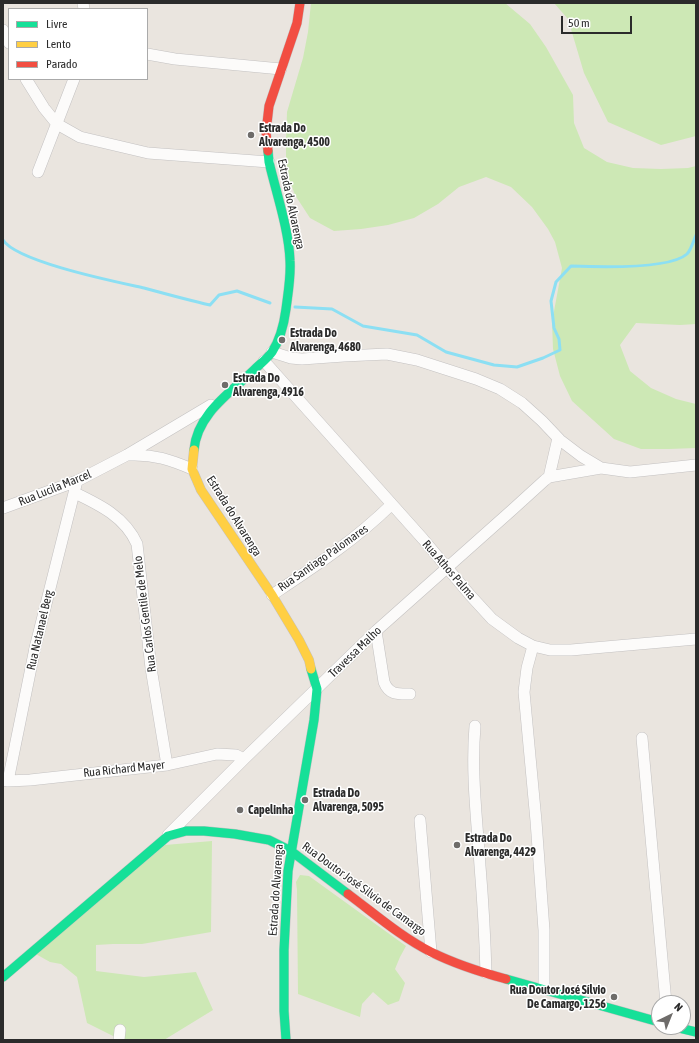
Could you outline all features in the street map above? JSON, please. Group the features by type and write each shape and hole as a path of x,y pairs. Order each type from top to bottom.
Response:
{"main road":[{"name":"Estrada do Alvarenga","path":"286,1040 284,950 288,872 314,720 317,689 310,660 272,595 201,490 192,468 195,439 211,410 272,352 284,322 289,294 290,260 286,233 269,162 266,132 269,106 297,23 300,3"},
{"name":"Rua Doutor José Silvio de Camargo","path":"3,977 168,836 186,831 204,831 235,834 269,840 291,851 407,938 431,952 460,965 651,1020"}],"street":[{"path":"3,30 8,41"},
{"path":"148,54 175,59 282,69"},
{"path":"27,80 44,108 57,124 80,137 148,153 269,162"},
{"path":"38,172 57,124 64,101 74,80"},
{"path":"272,352 302,360 387,354 417,360 476,379 500,389 522,403 558,438 581,456 601,468"},
{"name":"Rua Athos Palma","path":"264,361 391,505 423,539 447,568 502,627 533,646 550,650 571,650 696,639"},
{"name":"Rua Lucila Marcel","path":"3,508 77,481 128,455 222,399"},
{"path":"558,438 549,477 601,468 630,472 696,465"},
{"name":"Rua Lucila Marcel","path":"128,455 153,455 172,460 192,468"},
{"name":"Travessa Malho","path":"168,836 244,759 376,632 549,477"},
{"name":"Rua Natanael Berg","path":"6,781 51,580 77,481"},
{"name":"Rua Carlos Gentile de Melo","path":"75,492 104,508 119,519 131,533 137,544 151,668 167,765"},
{"name":"Rua Santiago Palomares","path":"272,595 352,540 372,524 391,505"},
{"path":"376,632 386,688 392,693 410,694"},
{"path":"533,646 527,668 524,692 543,916 544,990"},
{"path":"475,726 474,743 476,802 486,973"},
{"path":"642,738 665,995"},
{"name":"Rua Richard Mayer","path":"6,781 30,780 167,765 217,754 236,755 244,759"},
{"path":"420,820 431,952"}],"green space":[{"path":"311,3 505,3 530,24 546,47 573,95 574,123 584,148 607,162 633,168 661,169 688,168 696,166 696,324 680,325 636,323 620,345 630,371 651,388 676,399 696,404 696,448 641,449 614,439 572,401 560,376 553,349 552,322 562,268 555,242 548,229 532,207 511,187 486,177 459,187 438,204 414,218 388,225 334,231 310,218 295,195 286,170 286,142 287,112 303,58 308,32"},
{"path":"554,3 696,3 696,136 661,145 608,122 584,73 568,19"},
{"path":"212,841 211,932 142,944 96,945 96,971 144,977 196,972 213,1010 164,1040 121,1040 87,1023 77,977 61,964 50,962 34,953 165,845"},
{"path":"300,875 309,876 406,946 395,969 405,983 399,1001 388,1005 373,992 362,1004 360,1017 298,994 296,882"}],"waterway":[{"path":"295,307 332,309 363,326 417,335 446,352 494,365 517,367 560,350 559,339 554,328 551,301 556,282 571,266 632,266 665,263 678,259 687,254 696,235"},
{"path":"3,240 12,248 27,256 69,270 210,305 219,295 237,291 270,303"}],"traffic: fast":[{"path":"194,450 196,437 208,415 225,396 270,355 275,347 283,326 290,279 289,249 285,224 269,162 268,151"},
{"path":"286,1040 284,1011 284,950 288,871 314,720 317,689 311,669"},
{"path":"3,977 168,836 186,831 235,834 269,840 291,851 348,894"},
{"path":"506,979 651,1020"},
{"path":"691,1031 696,1032"}],"traffic: slow":[{"path":"194,450 192,469 201,490 272,595 299,640 309,660 311,669"}],"traffic: jam":[{"path":"268,151 266,132 269,106 297,23 300,3"},
{"path":"348,894 399,932 431,952 487,974 506,979"}],"place":[{"name":"Estrada Do Alvarenga, 4500","path":"251,135"},
{"name":"Estrada Do Alvarenga, 4680","path":"282,340"},
{"name":"Estrada Do Alvarenga, 4916","path":"225,385"},
{"name":"Estrada Do Alvarenga, 5095","path":"305,800"},
{"name":"Capelinha","path":"240,810"},
{"name":"Estrada Do Alvarenga, 4429","path":"457,845"},
{"name":"Rua Doutor José Sílvio De Camargo, 1256","path":"614,997"}]}
